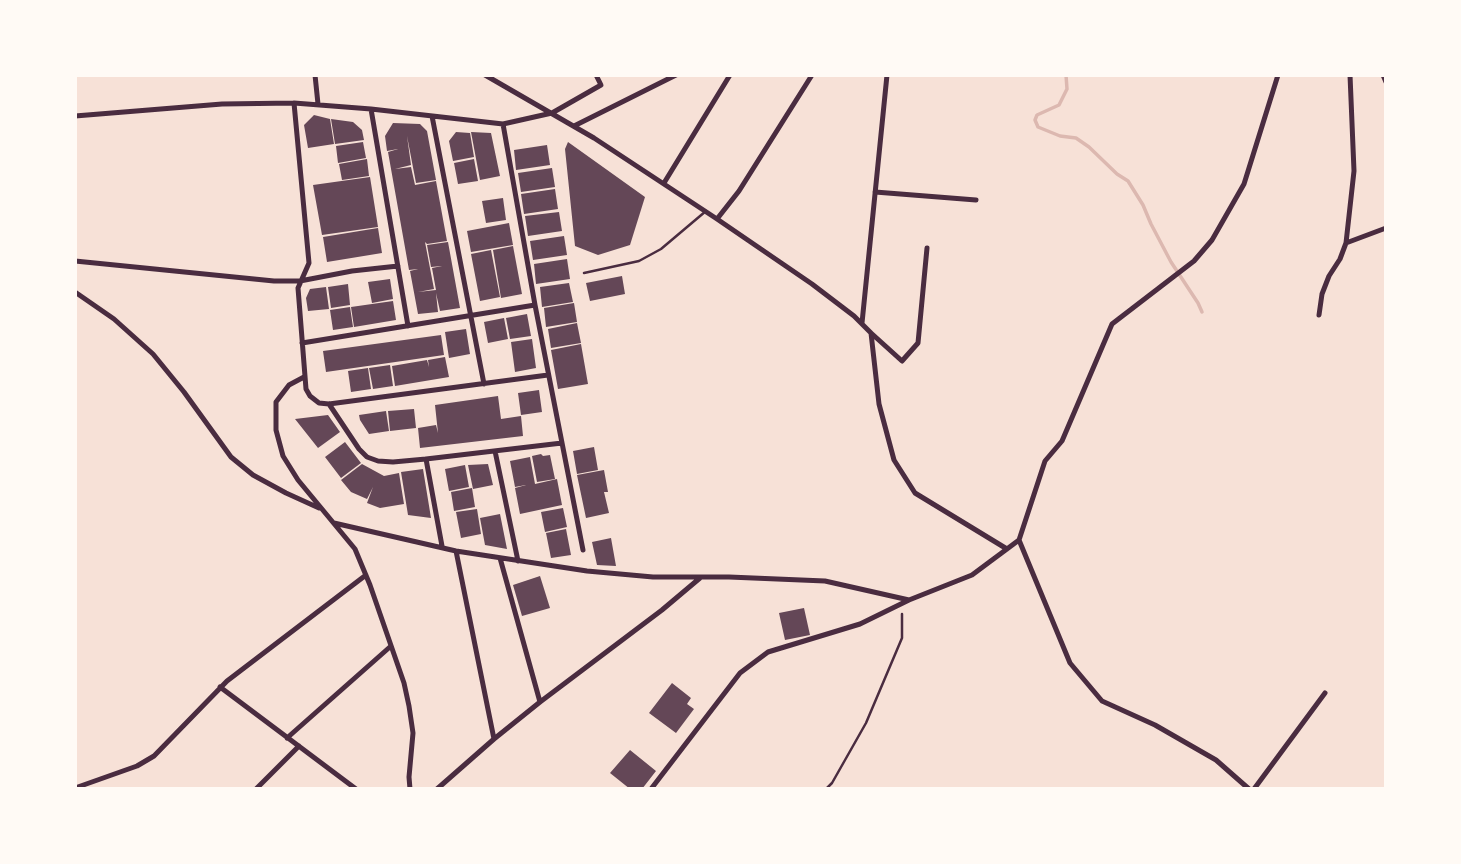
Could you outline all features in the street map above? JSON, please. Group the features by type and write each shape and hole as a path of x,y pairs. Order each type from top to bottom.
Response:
{"street":[{"path":"315,75 318,104"},
{"path":"485,75 574,126 706,211 812,284 862,323 902,361 918,343 927,247"},
{"path":"75,116 222,104 295,103 503,124 552,113 601,85 596,75"},
{"path":"574,126 676,75"},
{"path":"664,183 730,75"},
{"path":"717,219 739,191 812,75"},
{"path":"862,323 887,75"},
{"path":"651,789 740,673 768,652 860,624 902,603 972,575 1019,540 1045,461 1062,441 1112,324 1194,261 1212,240 1244,184 1278,75"},
{"path":"1319,315 1322,293 1346,243 1354,171 1350,75"},
{"path":"1383,75 1386,82"},
{"path":"295,103 309,263 298,288 304,377 310,396 319,403 329,404 548,375"},
{"path":"371,109 408,326"},
{"path":"432,116 484,383"},
{"path":"503,124 583,550"},
{"path":"875,192 976,200"},
{"path":"1346,243 1386,228"},
{"path":"75,261 274,281 300,281 398,266"},
{"path":"75,292 114,319 153,354 231,457 253,475 322,509"},
{"path":"302,344 535,305"},
{"path":"871,333 879,404 894,460 915,493 1007,549"},
{"path":"304,377 289,385 276,402 276,430 284,456 298,480 355,549 366,575 404,683 413,733 410,789"},
{"path":"329,404 359,449 367,457 378,461 426,459 562,443"},
{"path":"495,451 518,561"},
{"path":"426,459 442,547"},
{"path":"334,523 457,551 587,571 653,577 825,581 909,600"},
{"path":"1019,540 1070,663 1102,701 1155,725 1216,760 1249,789"},
{"path":"457,551 494,739"},
{"path":"500,558 540,702"},
{"path":"75,788 138,766 154,755 220,687 366,575"},
{"path":"437,789 540,702 700,578"},
{"path":"287,737 391,646"},
{"path":"220,687 356,789"},
{"path":"1254,789 1325,693"},
{"path":"256,789 299,746"}],"lane":[{"path":"584,273 639,261 661,249 706,211"}],"path":[{"path":"826,789 866,723 902,638 902,603"}],"building":[{"path":"314,115 330,119 334,144 308,148 304,125"},
{"path":"331,119 353,122 362,130 364,140 335,144"},
{"path":"393,123 420,124 427,131 436,180 416,183 407,136 411,165 395,169 411,167 415,185 436,181 447,241 425,242 434,289 418,292 436,290 432,268 442,266 431,267 427,245 448,242 460,308 440,311 436,293 438,312 418,314 410,271 418,269 409,270 388,152 398,149 387,151 385,136"},
{"path":"456,132 470,133 474,157 453,161 449,141"},
{"path":"471,132 491,133 500,176 480,180"},
{"path":"363,142 366,158 338,163 336,146"},
{"path":"568,142 645,197 630,245 598,255 575,246 565,149"},
{"path":"547,145 550,165 516,170 514,150"},
{"path":"367,159 369,176 342,180 339,164"},
{"path":"474,159 478,181 458,184 454,163"},
{"path":"552,168 555,187 521,192 518,173"},
{"path":"370,177 378,227 322,235 313,185"},
{"path":"555,189 558,209 524,214 521,194"},
{"path":"503,198 506,220 486,223 482,201"},
{"path":"559,212 562,231 528,236 525,216"},
{"path":"509,223 513,245 471,252 467,231"},
{"path":"378,228 382,253 327,262 323,237"},
{"path":"564,236 567,255 533,260 530,241"},
{"path":"513,246 522,294 501,298 493,250"},
{"path":"491,250 500,297 480,301 471,254"},
{"path":"567,259 570,279 536,284 534,264"},
{"path":"622,276 625,294 590,301 586,283"},
{"path":"390,279 393,299 372,303 368,282"},
{"path":"569,283 573,302 542,307 540,287"},
{"path":"348,284 350,305 331,308 328,287"},
{"path":"326,287 329,309 308,311 306,298 310,289"},
{"path":"393,301 396,320 354,327 351,307"},
{"path":"574,303 577,322 546,327 544,308"},
{"path":"350,307 353,327 333,330 330,310"},
{"path":"527,314 531,336 510,339 506,318"},
{"path":"504,318 508,339 488,343 484,322"},
{"path":"577,323 581,343 551,348 548,329"},
{"path":"466,329 470,354 449,358 445,332"},
{"path":"441,335 444,355 326,372 323,351"},
{"path":"532,339 536,368 515,372 511,342"},
{"path":"581,344 588,384 558,389 551,350"},
{"path":"445,357 449,377 395,386 392,366 427,360 429,367 428,360"},
{"path":"390,365 393,386 373,389 369,368"},
{"path":"368,368 371,389 351,392 348,371"},
{"path":"539,390 542,412 521,415 518,393"},
{"path":"498,396 501,419 521,416 523,436 420,448 418,428 436,425 438,433 435,405"},
{"path":"414,409 416,428 390,431 388,411"},
{"path":"386,411 389,431 369,434 359,415"},
{"path":"328,415 340,432 318,448 295,419"},
{"path":"345,442 361,463 341,478 325,457"},
{"path":"594,447 598,470 577,474 573,451"},
{"path":"550,455 555,479 537,482 532,456"},
{"path":"530,457 535,484 557,479 562,505 520,514 515,488 526,485 515,487 510,461"},
{"path":"362,464 384,476 399,473 404,504 380,508 367,503 373,487 367,499 351,492 341,480"},
{"path":"488,464 493,485 473,489 468,465"},
{"path":"465,465 469,487 449,491 445,469"},
{"path":"423,469 431,518 408,515 401,472"},
{"path":"604,470 608,492 604,492 609,513 586,518 577,475"},
{"path":"472,488 475,507 454,511 451,492"},
{"path":"563,508 567,527 545,532 541,512"},
{"path":"477,509 481,534 461,538 456,512"},
{"path":"500,514 507,549 485,545 480,518"},
{"path":"566,529 571,555 551,558 546,533"},
{"path":"611,538 616,566 597,565 592,542"},
{"path":"540,576 550,608 522,616 513,585"},
{"path":"804,608 810,635 785,640 779,613"},
{"path":"672,683 691,698 687,704 694,709 676,733 649,713"},
{"path":"630,750 656,771 642,789 630,789 610,773"}],"waterway":[{"path":"1066,75 1067,89 1059,105 1037,115 1035,120 1038,127 1060,136 1076,138 1128,181 1171,262 1202,312"}]}
